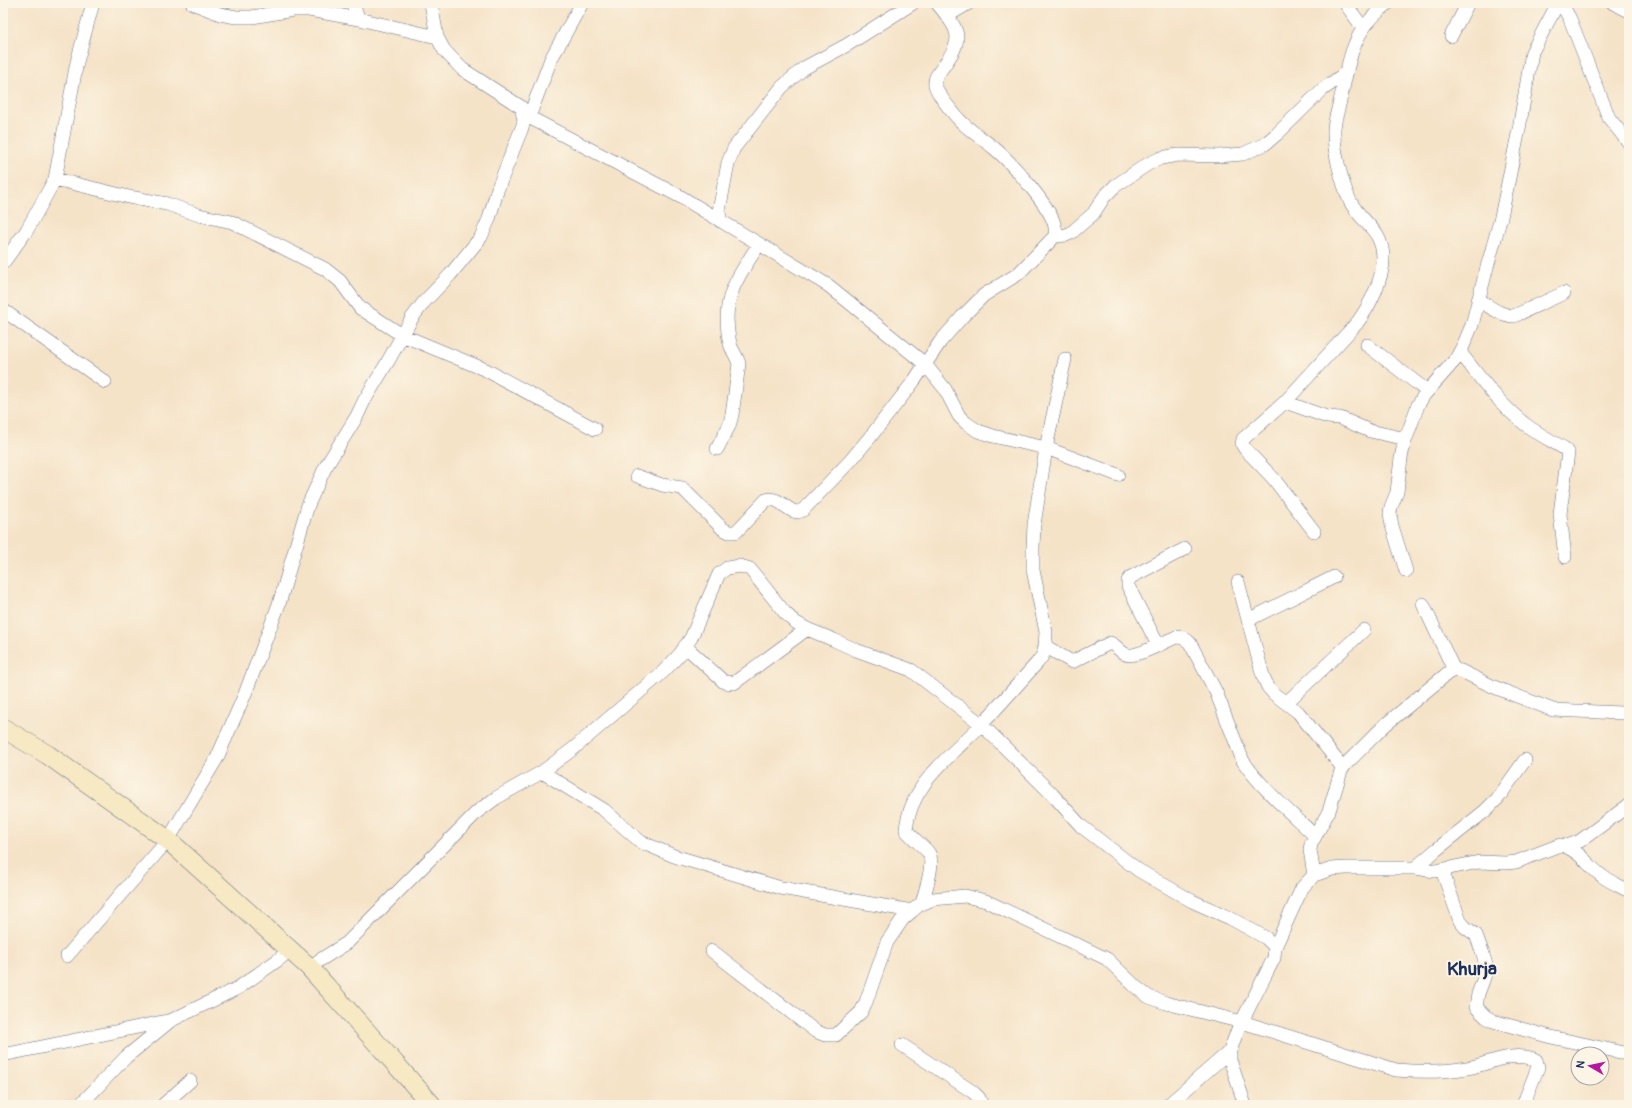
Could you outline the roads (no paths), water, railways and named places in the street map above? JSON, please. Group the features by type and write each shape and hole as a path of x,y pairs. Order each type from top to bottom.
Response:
{"street":[{"path":"3,263 27,230 55,179 77,62 93,3"},
{"path":"192,3 220,14 236,17 252,17 293,10 309,10 359,19 437,37"},
{"path":"352,3 359,19"},
{"path":"431,3 437,37 444,50 462,69 521,107 526,116 681,197 829,286 926,364 945,389 959,416 966,423 993,436 1046,448 1118,476"},
{"path":"67,956 168,840 217,758 245,694 278,604 308,504 325,468 357,416 364,401 412,318 424,302 450,275 481,237 489,219 498,188 526,116 551,60 582,3"},
{"path":"720,221 719,211 728,163 734,148 782,87 804,68 847,45 913,3"},
{"path":"637,476 662,485 682,488 723,529 729,532 736,532 766,500 776,500 793,512 803,510 851,460 914,381 940,342 962,317 984,295 1018,274 1055,236 1056,228 1053,219 1026,181 995,148 974,133 958,118 939,94 935,84 936,77 953,53 957,43 953,22 937,3"},
{"path":"947,16 969,3"},
{"path":"1345,3 1363,28"},
{"path":"1314,531 1273,478 1242,444 1243,439 1285,402 1357,323 1372,299 1380,277 1384,257 1382,246 1377,234 1354,209 1350,200 1341,172 1334,141 1334,124 1357,40 1363,28 1388,3"},
{"path":"1451,36 1468,3"},
{"path":"1406,571 1392,526 1390,507 1397,492 1401,458 1406,439 1418,405 1427,391 1460,352 1472,325 1501,217 1519,129 1532,52 1558,3"},
{"path":"1562,3 1570,19 1609,118 1629,142"},
{"path":"1613,3 1629,11"},
{"path":"1055,236 1066,236 1071,233 1093,214 1104,197 1115,186 1148,164 1161,158 1178,155 1218,156 1243,154 1264,144 1277,134 1322,90 1347,72"},
{"path":"55,179 129,197 167,204 199,215 232,222 326,270 340,281 360,308 402,335 486,370 595,429"},
{"path":"717,449 729,426 739,364 738,357 730,346 726,308 732,290 759,244"},
{"path":"1478,300 1501,313 1508,316 1514,316 1564,293"},
{"path":"3,310 105,382"},
{"path":"1367,345 1427,391"},
{"path":"1460,352 1495,396 1514,414 1526,425 1568,452 1560,514 1565,557"},
{"path":"917,907 931,866 931,857 906,830 914,798 929,776 981,724 1043,655 1046,632 1033,570 1032,547 1046,448 1065,360"},
{"path":"1285,402 1327,417 1340,418 1370,431 1406,439"},
{"path":"1158,645 1128,586 1128,582 1130,577 1185,549"},
{"path":"309,967 347,943 476,812 496,798 542,772 590,736 664,671 691,638 719,574 727,568 740,566 750,569 785,613 806,629 856,650 912,670 981,724 1052,794 1081,826 1138,870 1192,901 1230,918 1266,938 1274,947"},
{"path":"1248,620 1334,577"},
{"path":"1238,582 1266,682 1274,694 1298,712 1343,768"},
{"path":"1423,604 1454,670"},
{"path":"685,646 724,682 734,683 806,629"},
{"path":"1286,703 1364,630"},
{"path":"1045,646 1072,662 1077,661 1110,643 1116,645 1125,654 1130,655 1137,654 1176,637 1182,637 1190,643 1216,692 1243,761 1276,799 1315,836"},
{"path":"1314,875 1310,850 1315,836 1329,811 1343,768 1350,759 1386,725 1448,673 1454,670 1461,671 1494,687 1553,710 1629,711"},
{"path":"3,728 48,755 168,840 309,967 432,1105"},
{"path":"1415,868 1485,811 1498,798 1525,760"},
{"path":"542,772 604,810 641,842 674,856 781,888 917,907"},
{"path":"1245,1105 1230,1060 1230,1051 1242,1022 1274,958 1274,947 1302,888 1314,875 1346,868 1415,868 1442,870 1479,862 1516,862 1554,846 1567,846 1580,841 1629,805"},
{"path":"1567,846 1575,851 1607,880 1629,891"},
{"path":"1442,870 1460,921 1465,927 1476,935 1486,964 1486,972 1476,1007 1479,1011 1493,1021 1506,1025 1551,1037 1629,1054"},
{"path":"712,951 815,1031 825,1035 836,1035 861,1012 866,1002 887,942 902,920 917,907 933,899 965,896 986,900 1107,959 1137,988 1149,997 1166,1003 1242,1022 1396,1070 1412,1072 1468,1068 1506,1057 1527,1057 1536,1060 1538,1067 1523,1105"},
{"path":"80,1105 126,1057 172,1020 238,988 291,950"},
{"path":"3,1055 172,1020"},
{"path":"902,1045 973,1092 979,1098 982,1105"},
{"path":"1168,1105 1230,1051"},
{"path":"163,1105 190,1081"}],"district":[{"name":"Khurja","path":"1472,968"}]}
